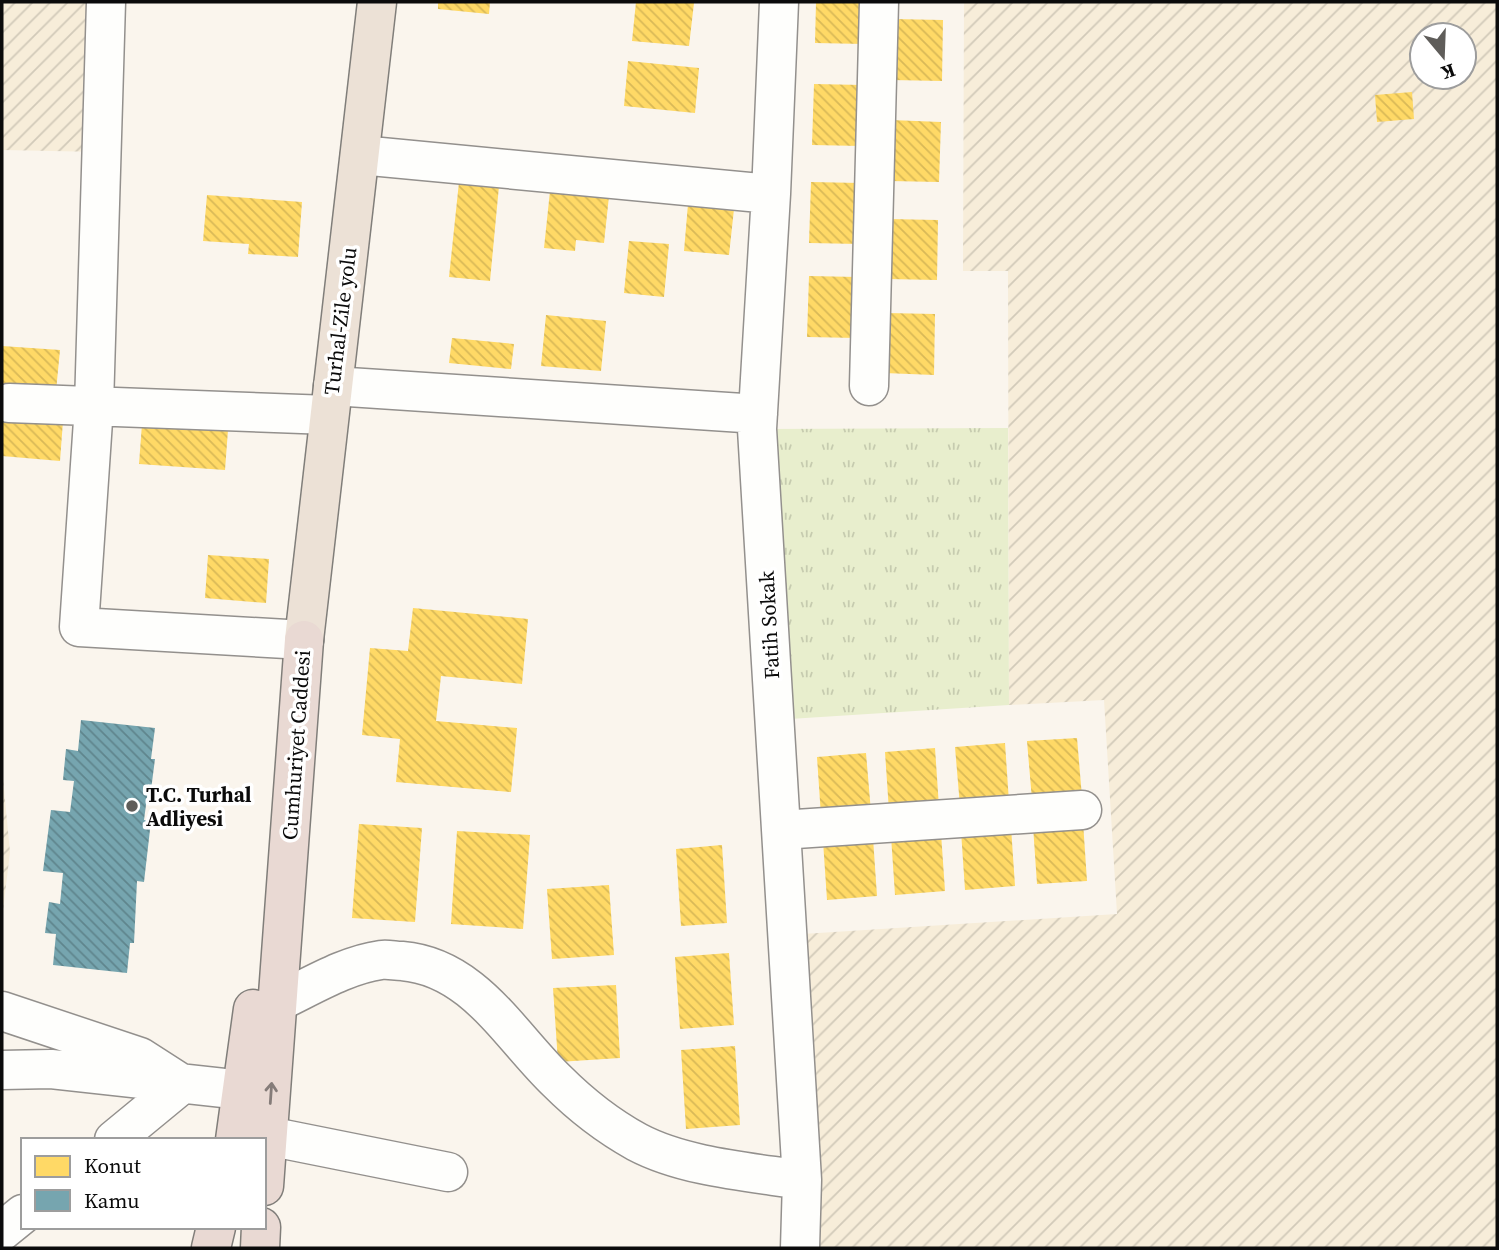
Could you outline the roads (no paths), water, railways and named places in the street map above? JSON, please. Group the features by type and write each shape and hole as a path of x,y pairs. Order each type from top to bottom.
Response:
{"highway":[{"name":"Cumhuriyet Caddesi","path":"251,1138 278,1002 304,640"},
{"name":"Cumhuriyet Caddesi","path":"251,1138 242,1090 304,640"},
{"path":"211,1248 216,1229"},
{"path":"260,1248 261,1229"}],"main road":[{"name":"Turhal-Zile yolu","path":"304,640 377,2"}],"street":[{"path":"106,2 94,406 79,627 304,640"},
{"name":"Fatih Sokak","path":"779,2 757,429 802,1180 800,1248"},
{"path":"869,386 879,2"},
{"path":"360,155 771,194"},
{"path":"9,403 94,406 331,400 758,414"},
{"path":"781,830 1082,810"},
{"path":"278,1002 354,967 383,960 417,962 444,971 474,991 566,1089 593,1112 639,1143 700,1165 802,1180"},
{"path":"2,1012 140,1058 182,1084"},
{"path":"2,1070 51,1069 242,1090"},
{"path":"116,1138 182,1084"},
{"path":"266,1141 448,1172"},
{"path":"2,1231 21,1216"}],"place":[{"name":"T.C. Turhal Adliyesi","path":"132,806"}]}
